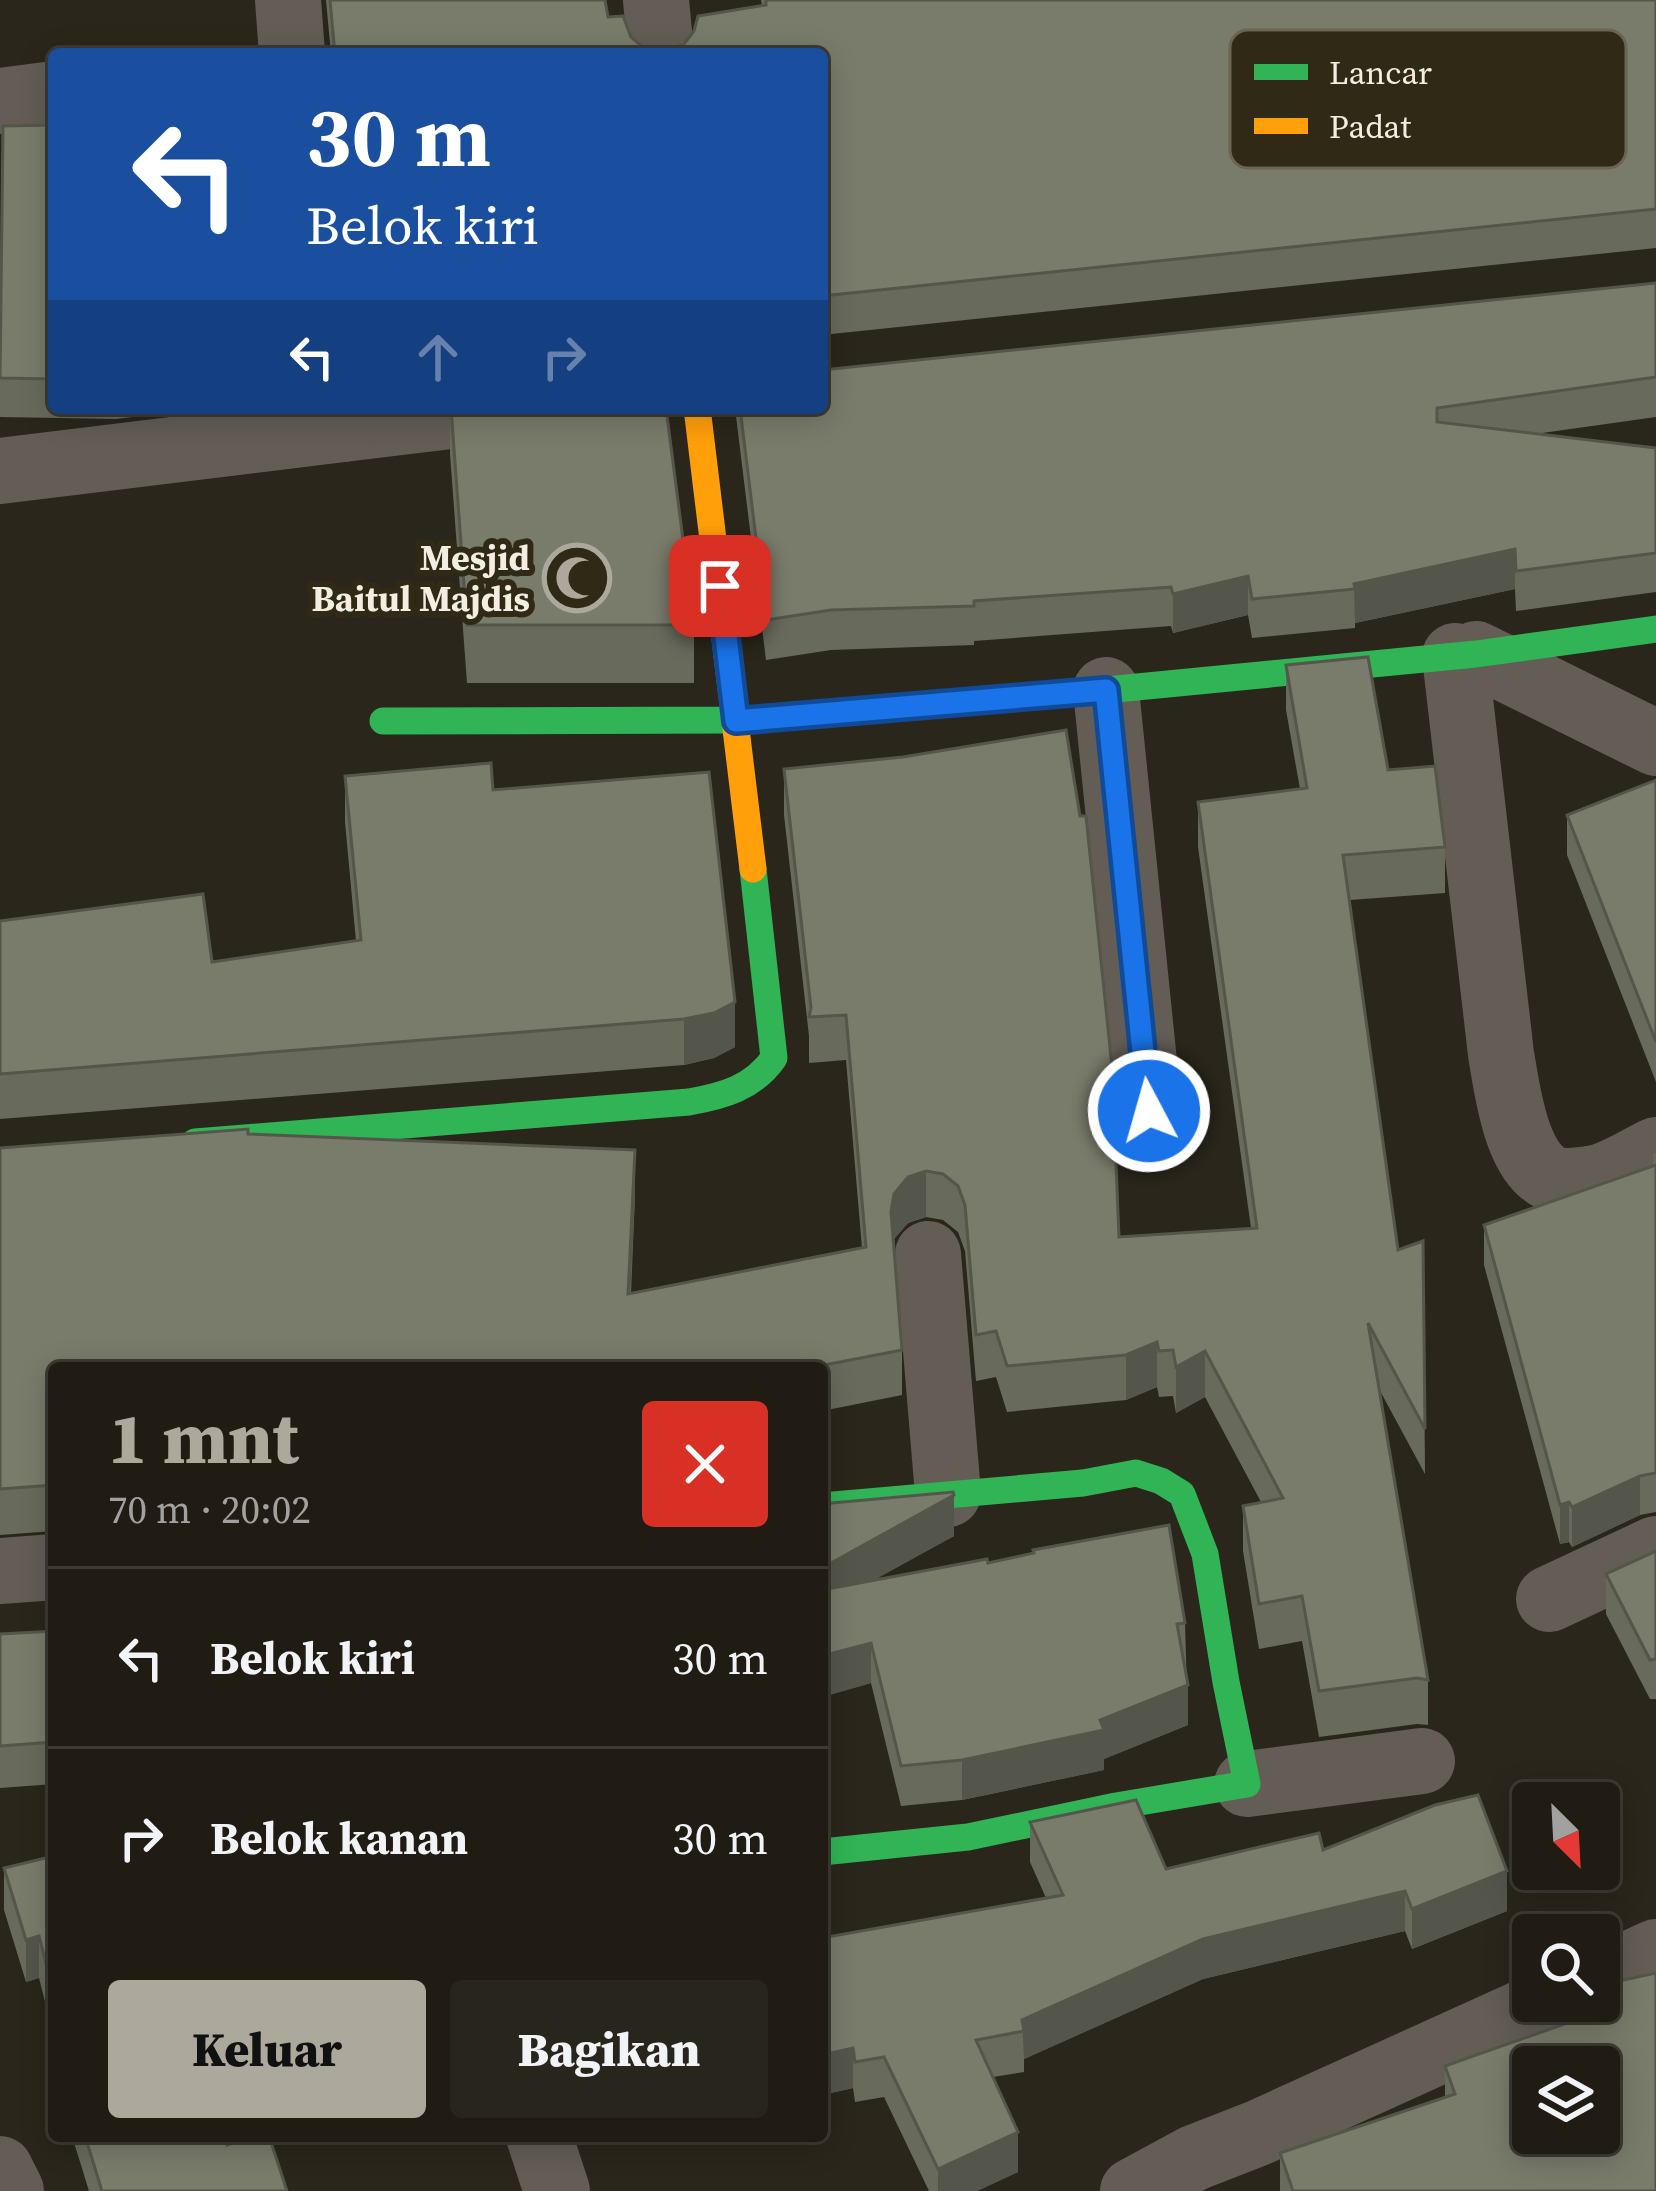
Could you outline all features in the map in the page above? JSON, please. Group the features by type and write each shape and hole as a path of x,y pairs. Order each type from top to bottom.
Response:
{"street":[{"path":"288,0 292,48"},
{"path":"656,0 660,48"},
{"path":"0,100 48,95"},
{"path":"0,471 342,419 422,414"},
{"path":"164,1145 689,1102 723,1096 754,1083 767,1071 773,1058 699,414"},
{"path":"382,721 736,721 1466,655 1656,629"},
{"path":"1466,655 1656,742"},
{"path":"1466,655 1501,1054 1510,1105 1526,1151 1538,1169 1557,1180 1597,1178 1656,1150"},
{"path":"1106,690 1149,1111"},
{"path":"928,1254 948,1494"},
{"path":"828,1506 1084,1483 1136,1473 1161,1480 1182,1494 1205,1554 1247,1784"},
{"path":"1549,1600 1656,1549"},
{"path":"0,1570 48,1567"},
{"path":"828,1851 968,1837 1247,1784 1422,1762"},
{"path":"1620,1968 1656,1952"},
{"path":"1132,2191 1194,2158 1512,2018"},
{"path":"541,2142 557,2191"},
{"path":"0,2170 11,2191"}],"building":[{"path":"330,0 605,0 608,17 623,16 631,37 644,48 334,48"},
{"path":"766,0 1656,0 1656,209 828,295 828,48 674,48 684,44 694,31 698,16 766,5"},
{"path":"48,125 48,379 0,378 3,126"},
{"path":"1656,283 1656,377 1437,408 1437,422 1656,448 1656,553 1516,571 1515,549 1354,584 1355,589 1252,599 1248,576 1173,594 1171,587 974,601 974,606 831,610 766,620 741,414 828,414 828,369"},
{"name":"Mesjid Baitul Majdis","path":"451,414 667,414 694,625 467,625"},
{"path":"1368,657 1388,770 1435,766 1445,847 1343,855 1398,1250 1423,1241 1425,1429 1368,1323 1428,1680 1319,1691 1302,1596 1259,1604 1243,1506 1283,1498 1205,1351 1176,1367 1173,1350 1159,1351 1157,1342 1126,1355 1007,1366 996,1331 976,1335 965,1205 958,1186 943,1174 926,1171 908,1177 894,1194 891,1212 902,1350 828,1364 48,1362 48,1485 0,1489 0,1148 248,1129 248,1134 635,1150 628,1294 866,1247 846,1015 809,1017 784,769 903,757 1066,730 1080,816 1086,816 1112,1067 1119,1237 1257,1228 1198,802 1307,788 1286,665"},
{"path":"491,763 493,790 709,772 735,1002 714,1013 684,1019 0,1074 0,921 203,894 212,962 361,940 345,776"},
{"path":"1656,780 1656,1042 1567,815"},
{"path":"1656,1165 1656,1473 1572,1507 1569,1502 1560,1505 1484,1225"},
{"path":"954,1495 828,1565 828,1504"},
{"path":"1169,1525 1185,1623 1177,1624 1188,1685 1100,1720 1104,1730 962,1760 901,1766 871,1643 828,1654 828,1589 987,1559 988,1563"},
{"path":"1656,1551 1656,1659 1650,1660 1606,1574"},
{"path":"48,1631 48,1742 0,1746 0,1634"},
{"path":"1478,1795 1507,1871 1412,1909 1405,1891 1203,1939 1022,2020 1024,2031 976,2040 1018,2132 938,2169 884,2057 855,2062 853,2048 828,2054 828,1937 1063,1895 1030,1822 1136,1800 1166,1869 1319,1833 1323,1850 1435,1805"},
{"path":"48,1857 48,1971 39,1936 26,1940 4,1868"},
{"path":"1656,1973 1656,2191 1293,2191 1280,2153 1455,2094 1445,2066 1570,2022 1620,2022 1620,1981"},
{"path":"87,2142 271,2142 287,2191 102,2191"}],"traffic: fast":[{"path":"383,721 736,720 1476,654 1656,629"},
{"path":"195,1142 689,1102 736,1089 757,1077 774,1058 753,869"},
{"path":"828,1505 1083,1483 1136,1473 1182,1494 1205,1554 1247,1784 968,1837 828,1851"}],"traffic: slow":[{"path":"698,414 753,869"}],"place":[{"name":"Mesjid Baitul Majdis","path":"577,578"}],"route":[{"path":"720,586 736,721 1106,690 1149,1111"}]}
